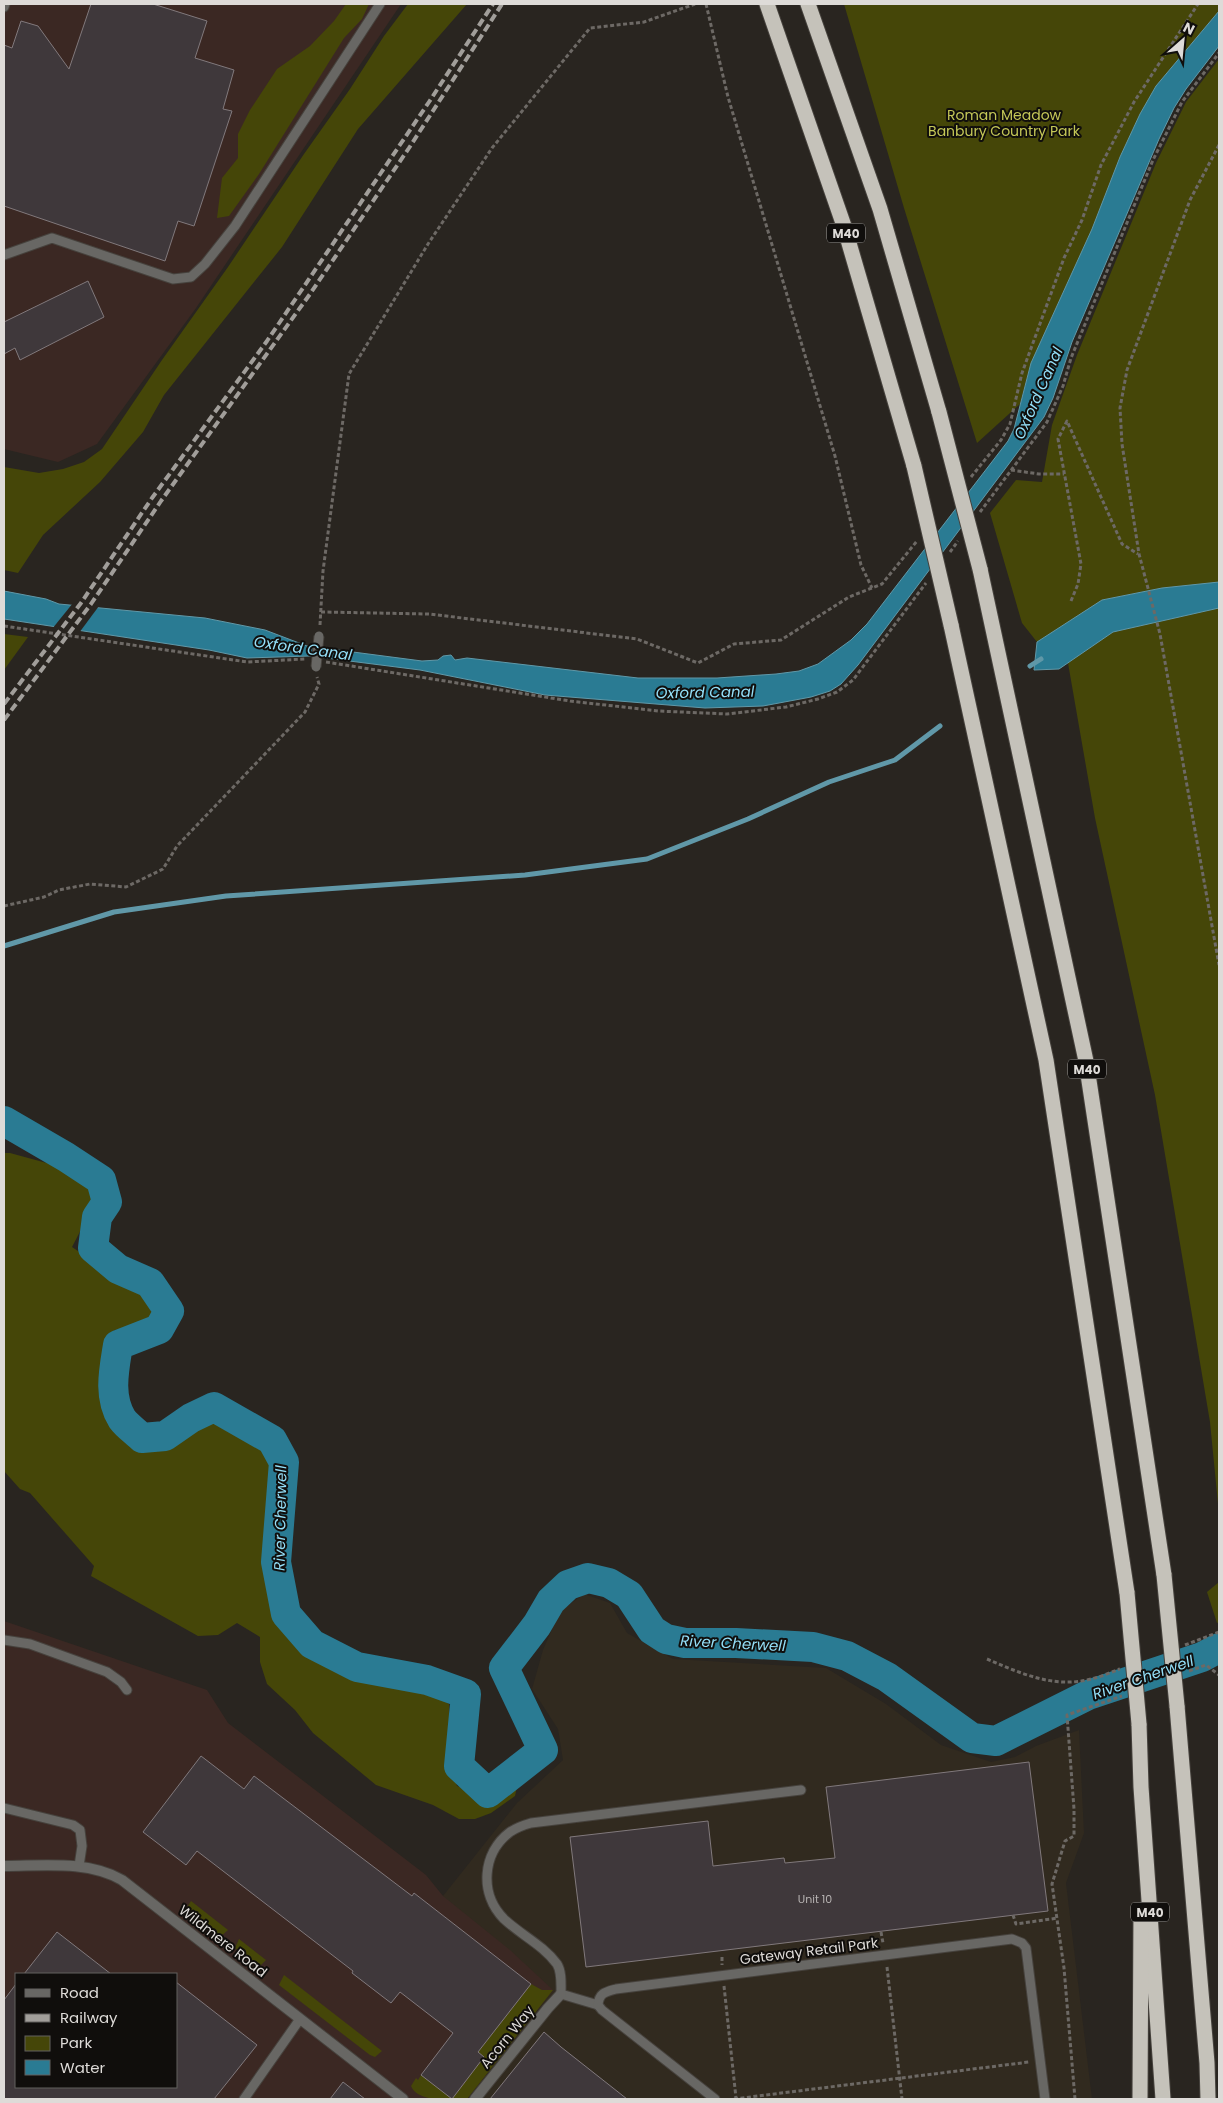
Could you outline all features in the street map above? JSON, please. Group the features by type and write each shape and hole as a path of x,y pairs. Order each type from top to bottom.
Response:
{"highway":[{"name":"M40","path":"767,4 844,226 914,466 951,625 1046,1060 1127,1593 1140,1724 1140,2099"},
{"name":"M40","path":"808,4 880,209 939,412 980,569 1086,1061 1164,1575 1207,2063 1208,2099"},
{"name":"M40","path":"1141,1787 1163,2099"},
{"name":"M40","path":"1207,2063 1217,2099"}],"street":[{"name":"Wildmere Road","path":"4,1866 79,1866 100,1869 122,1880 403,2099"},
{"name":"Acorn Way","path":"475,2099 561,1994"}],"lane":[{"path":"4,255 52,238 173,279 190,277 205,264 235,226 380,4"},
{"path":"316,664 319,636"},
{"path":"4,1640 30,1644 107,1672 115,1676 127,1690"},
{"path":"715,2099 598,2005 561,1994 561,1979 558,1965 542,1948 504,1919 492,1902 486,1879 488,1860 498,1843 511,1831 531,1823 801,1790"},
{"path":"4,1808 72,1825 80,1830 82,1846 79,1866"},
{"name":"Gateway Retail Park","path":"598,2005 602,1993 616,1989 1012,1939 1022,1943 1026,1948 1045,2099"},
{"path":"244,2099 300,2019"}],"path":[{"path":"319,636 325,552 349,374 428,244 492,148 590,28 644,22 695,4"},
{"path":"706,4 728,98 835,456 861,565 872,588"},
{"path":"970,478 1001,440 1010,424 1022,373 1064,258 1082,220 1101,165 1134,102 1198,4"},
{"path":"976,517 1048,422 1123,230 1157,152 1182,102 1219,53"},
{"path":"1219,145 1190,200 1127,370 1120,408 1122,444 1139,554 1160,634 1219,965"},
{"path":"1071,601 1078,584 1081,564 1058,438 1068,421 1122,544 1139,554"},
{"path":"1011,470 1039,474 1064,474"},
{"path":"946,556 964,533"},
{"path":"320,612 429,614 637,640 698,663 734,644 780,640 849,596 882,584 920,538"},
{"path":"4,906 44,897 59,890 90,884 126,887 163,870 177,846 305,712 319,684 315,672 316,664 560,700 658,711 727,714 786,707 837,692 853,680 928,580"},
{"path":"4,626 247,662 308,659"},
{"path":"1183,1646 1219,1632"},
{"path":"987,1659 1030,1677 1066,1683 1091,1679 1128,1666"},
{"path":"1206,1665 1219,1675"},
{"path":"1067,1715 1074,1809 1074,1836 1065,1841 1052,1884 1064,1968 1076,2099"},
{"path":"1013,1915 1016,1924 1058,1918"},
{"path":"881,1932 902,2099"},
{"path":"722,1957 735,2098 1040,2060"}],"shaded area":[{"path":"4,4 401,4 196,308 97,444 58,462 4,449"},
{"path":"584,1594 610,1603 627,1633 673,1659 826,1668 886,1704 941,1745 991,1762 1015,1757 1036,1746 1079,1730 1084,1833 1066,1883 1092,2099 467,2099 493,2067 443,1896 517,1803 563,1760 558,1729 532,1689 543,1650 560,1611"},
{"path":"4,1621 207,1690 228,1723 426,1875 443,1896 510,1950 553,1990 467,2099 4,2099"}],"green space":[{"path":"346,4 369,4 362,19 344,38 259,174 229,216 217,218 222,178 238,158 238,134 250,110 277,69 310,46 334,21"},
{"path":"408,4 467,4 358,129 282,247 164,395 143,432 100,482 43,535 18,573 4,570 4,467 39,473 63,469 84,462 102,449 350,89 384,36"},
{"name":"Roman Meadow Banbury Country Park","path":"844,4 1219,4 1219,11 1156,86 1140,114 1120,157 1092,229 1031,363 1020,404 977,443 904,208"},
{"path":"1219,59 1219,582 1162,588 1102,600 1037,642 1022,623 990,513 1016,480 1042,482 1052,425 1077,355 1156,163 1186,102"},
{"path":"1219,608 1219,1514 1210,1422 1155,1095 1095,818 1068,663 1113,632"},
{"path":"4,634 28,637 4,670"},
{"path":"4,1153 54,1165 94,1192 86,1220 72,1247 118,1278 147,1290 154,1300 154,1324 142,1328 114,1330 110,1343 107,1373 108,1395 114,1412 125,1429 131,1436 146,1442 181,1433 213,1415 230,1420 241,1434 264,1452 275,1472 266,1513 264,1569 283,1616 317,1656 345,1670 387,1684 406,1685 427,1691 449,1704 449,1763 457,1786 492,1797 518,1782 515,1796 491,1813 475,1819 459,1819 433,1805 376,1785 313,1733 295,1710 267,1684 260,1662 260,1637 237,1623 218,1635 198,1636 91,1576 94,1566 30,1493 20,1489 4,1471"},
{"path":"1219,1582 1219,1622 1217,1623 1207,1592"},
{"path":"191,1901 228,1930 220,1937 186,1909"},
{"path":"239,1939 266,1960 259,1967 235,1948"},
{"path":"284,1975 382,2051 375,2057 370,2055 279,1985"},
{"path":"531,1984 542,1990 553,1990 467,2099 452,2099 484,2057 478,2052"},
{"path":"421,2075 452,2099 427,2098 420,2095 411,2086 416,2078 418,2080"}],"water":[{"name":"Oxford Canal","path":"1219,11 1219,46 1186,89 1174,108 1159,139 1072,342 1053,398 1044,417 858,665 841,684 830,691 811,697 763,706 705,708 545,695 420,670 310,656 247,658 209,650 4,619 4,591 46,599 59,604 205,618 265,630 307,646 422,661 438,660 443,656 451,655 455,660 467,658 638,678 717,678 776,674 799,671 818,664 851,640 867,624 1008,441 1014,429 1031,363 1092,229 1120,157 1140,114 1156,86"},
{"path":"1219,582 1219,608 1113,632 1059,669 1034,670 1037,642 1102,600 1162,588"}],"pier":[{"path":"73,603 99,606 79,633 52,629"}],"building":[{"path":"91,4 153,4 207,21 195,58 234,70 223,109 232,111 194,226 178,221 165,261 4,206 4,45 12,48 21,21 38,26 69,69"},
{"path":"88,281 104,317 20,360 15,348 4,354 4,322"},
{"path":"201,1756 244,1789 254,1776 412,1896 414,1893 531,1984 478,2052 484,2057 452,2099 421,2075 453,2033 400,1992 391,2003 352,1973 353,1971 197,1851 186,1865 143,1832"},
{"path":"1029,1762 1048,1911 586,1967 570,1837 708,1821 713,1866 784,1858 785,1863 835,1858 826,1787"},
{"path":"57,1932 110,1973 25,1973"},
{"path":"178,1984 257,2045 214,2099 4,2099 4,2000 15,1985 15,2088 178,2088"},
{"path":"544,2032 561,2047 627,2099 490,2099"},
{"path":"343,2082 365,2099 330,2099"}],"waterway":[{"path":"1030,666 1041,659"},
{"path":"4,946 114,912 226,896 525,875 647,859 748,819 829,782 895,760 940,726"},
{"name":"River Cherwell","path":"4,1121 101,1180 107,1202 97,1217 93,1248 118,1269 150,1283 169,1311 159,1329 118,1345 113,1383 115,1401 122,1419 142,1438 165,1436 191,1418 214,1407 272,1440 284,1462 276,1562 286,1614 312,1644 357,1667 427,1680 466,1694 459,1766 488,1793 543,1750 504,1668 537,1625 551,1601 568,1585 588,1578 609,1583 629,1595 652,1630 666,1639 685,1643 736,1643 813,1647 847,1656 887,1677 972,1738 996,1741 1088,1695 1202,1657 1219,1648"}],"railway":[{"path":"4,704 81,603 152,498 267,341 493,4"},
{"path":"4,720 91,604 161,501 310,294 409,148 502,4"}]}
